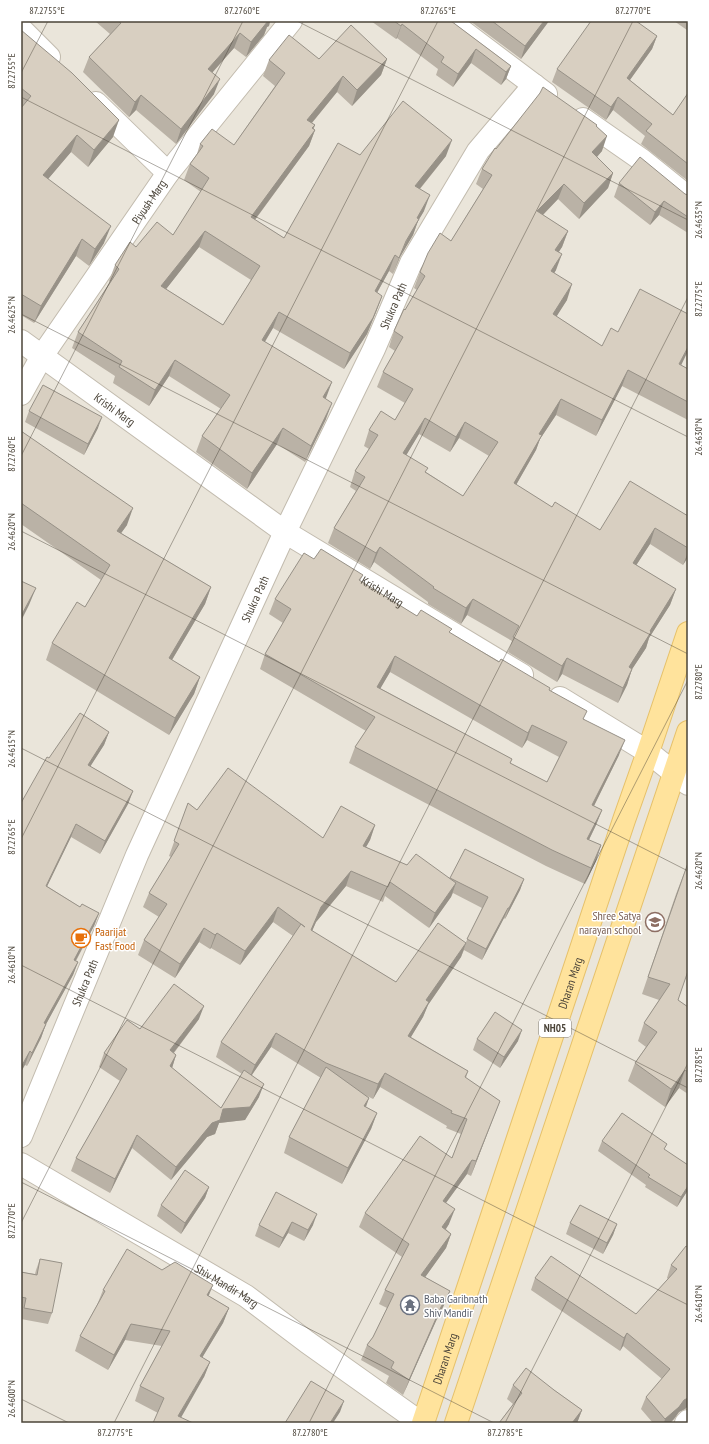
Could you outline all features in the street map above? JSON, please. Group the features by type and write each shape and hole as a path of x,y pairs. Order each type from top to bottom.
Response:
{"main road":[{"name":"Dharan Marg","path":"422,1423 688,633"},
{"name":"NH05","path":"456,1423 681,779 688,732"}],"street":[{"name":"Piyush Marg","path":"21,394 42,356 168,173 291,21"},
{"path":"449,21 534,86 642,160 688,197"},
{"path":"21,29 64,71"},
{"name":"Shukra Path","path":"21,1136 137,855 285,532 374,350 411,263 478,151 534,86"},
{"path":"80,87 168,173"},
{"name":"Krishi Marg","path":"21,341 285,532 648,752 681,779"},
{"name":"Shiv Mandir Marg","path":"21,1164 246,1296 307,1342 422,1423"}],"shaded area":[{"path":"21,21 688,21 688,1423 21,1423"}],"building":[{"path":"118,21 268,21 251,42 240,33 208,69 220,79 181,129 141,95 135,102 89,57 121,23"},
{"path":"394,21 451,21 511,66 506,72 476,49 458,74 441,62 444,57 402,24 401,26"},
{"path":"492,21 544,21 525,46"},
{"path":"591,21 636,21 657,36 627,78 673,115 688,93 688,164 646,131 652,124 618,97 611,107 557,69"},
{"path":"351,25 387,59 357,90 343,76 307,120 315,125 312,128 315,130 251,217 284,238 338,143 360,155 403,101 452,140 415,186 430,195 417,218 419,219 406,241 399,258 395,255 375,291 382,296 373,318 350,353 279,312 262,340 332,382 323,397 332,403 311,446 283,428 252,473 202,436 230,395 175,360 155,390 119,367 122,361 78,332 119,269 115,265 130,242 136,247 157,222 173,235 209,178 190,164 203,146 200,144 212,129 234,145 285,73 269,60 289,35 319,59","holes":["205,231 260,266 223,325 161,286"]},
{"path":"21,30 72,73 119,120 94,150 77,135 43,175 111,226 95,249 82,239 41,306 21,294 21,108 31,96 21,88"},
{"path":"543,87 597,125 596,126 607,136 592,152 613,173 584,203 564,184 537,211 568,231 555,250 562,254 551,271 572,284 553,314 602,346 611,328 618,332 640,289 688,314 688,347 679,364 688,369 688,402 628,370 602,420 561,399 539,434 542,435 514,483 552,507 555,502 600,530 630,481 688,516 688,548 655,528 633,563 676,589 629,667 632,669 623,688 567,658 562,666 513,637 519,626 473,599 466,608 433,588 434,587 380,547 376,553 334,528 365,477 355,471 378,435 369,430 381,411 395,420 413,389 383,372 403,337 394,331 404,309 405,310 425,276 420,272 428,253 440,233 451,241 492,175 482,169 495,148 496,149 540,93","holes":["425,418 456,437 465,422 498,442 463,496 425,472 428,468 403,453"]},
{"path":"640,157 688,195 688,217 664,201 655,212 619,183"},
{"path":"43,385 102,417 88,444 29,411"},
{"path":"21,431 133,508 117,531 211,587 169,658 200,677 175,718 52,643 77,602 85,607 110,565 21,503"},
{"path":"321,549 363,575 359,580 417,616 421,610 452,629 449,632 499,662 501,659 550,688 549,690 587,711 583,719 625,740 592,805 602,810 587,839 601,845 591,868 552,850 355,747 375,717 265,654 291,609 275,599 304,553 314,559","holes":["395,656 528,733 532,725 567,742 547,782 510,763 512,759 377,687"]},
{"path":"21,581 36,588 21,616"},
{"path":"80,713 109,732 88,765 133,791 105,841 76,824 46,886 80,907 82,904 99,913 74,960 78,962 44,1023 46,1024 32,1053 30,1051 21,1067 21,803 47,757 49,758"},
{"path":"228,768 323,838 341,806 375,825 363,846 407,865 416,854 456,883 435,913 390,882 388,887 351,871 321,907 311,930 396,982 438,923 466,943 426,1000 429,1002 408,1036 468,1071 465,1077 500,1101 476,1161 472,1160 443,1201 455,1209 442,1227 451,1234 421,1275 450,1291 441,1307 409,1380 391,1368 394,1362 367,1345 373,1337 394,1294 385,1290 409,1244 365,1213 420,1136 452,1158 467,1119 451,1113 452,1111 385,1073 378,1084 326,1063 276,1033 255,1065 221,1042 301,924 278,907 245,951 217,933 215,935 204,928 180,964 144,940 167,904 149,893 179,844 174,841 188,803 197,810"},
{"path":"465,849 524,879 486,949 467,939 488,897 450,878"},
{"path":"688,863 688,971 678,1000 688,1007 688,1072 685,1070 671,1089 635,1063 657,1032 644,1023 670,984 648,977"},
{"path":"174,984 204,1006 170,1050 176,1055 170,1066 221,1108 244,1070 264,1084 250,1107 223,1109 220,1120 212,1123 176,1167 137,1135 115,1179 76,1158 127,1069 104,1053 127,1020 140,1029"},
{"path":"495,1012 522,1030 504,1057 477,1039"},
{"path":"326,1067 369,1098 364,1106 377,1113 348,1168 289,1137"},
{"path":"622,1113 667,1144 664,1149 688,1165 688,1186 681,1197 648,1177 650,1175 602,1141"},
{"path":"185,1170 209,1187 185,1223 161,1205"},
{"path":"276,1192 317,1214 308,1230 292,1222 283,1238 259,1225"},
{"path":"580,1205 617,1224 607,1243 570,1223"},
{"path":"686,1246 688,1247 688,1398 684,1400 679,1407 665,1419 646,1397 670,1369 627,1333 624,1338 535,1278 551,1256 636,1314 677,1269 671,1265"},
{"path":"127,1249 162,1270 175,1262 213,1285 207,1295 229,1308 200,1356 210,1362 178,1416 193,1423 153,1423 164,1398 140,1386 170,1331 131,1324 114,1355 80,1336 105,1291 103,1290"},
{"path":"40,1259 62,1263 52,1313 24,1308 26,1298 21,1297 21,1272 37,1275"},
{"path":"526,1368 582,1410 572,1423 499,1423 522,1393 513,1385"},
{"path":"311,1381 344,1401 330,1423 285,1423"}],"place":[{"name":"Shree Satya narayan school","path":"655,922"},
{"name":"Paarijat Fast Food","path":"81,938"},
{"name":"Baba Garibnath Shiv Mandir","path":"410,1305"}]}
